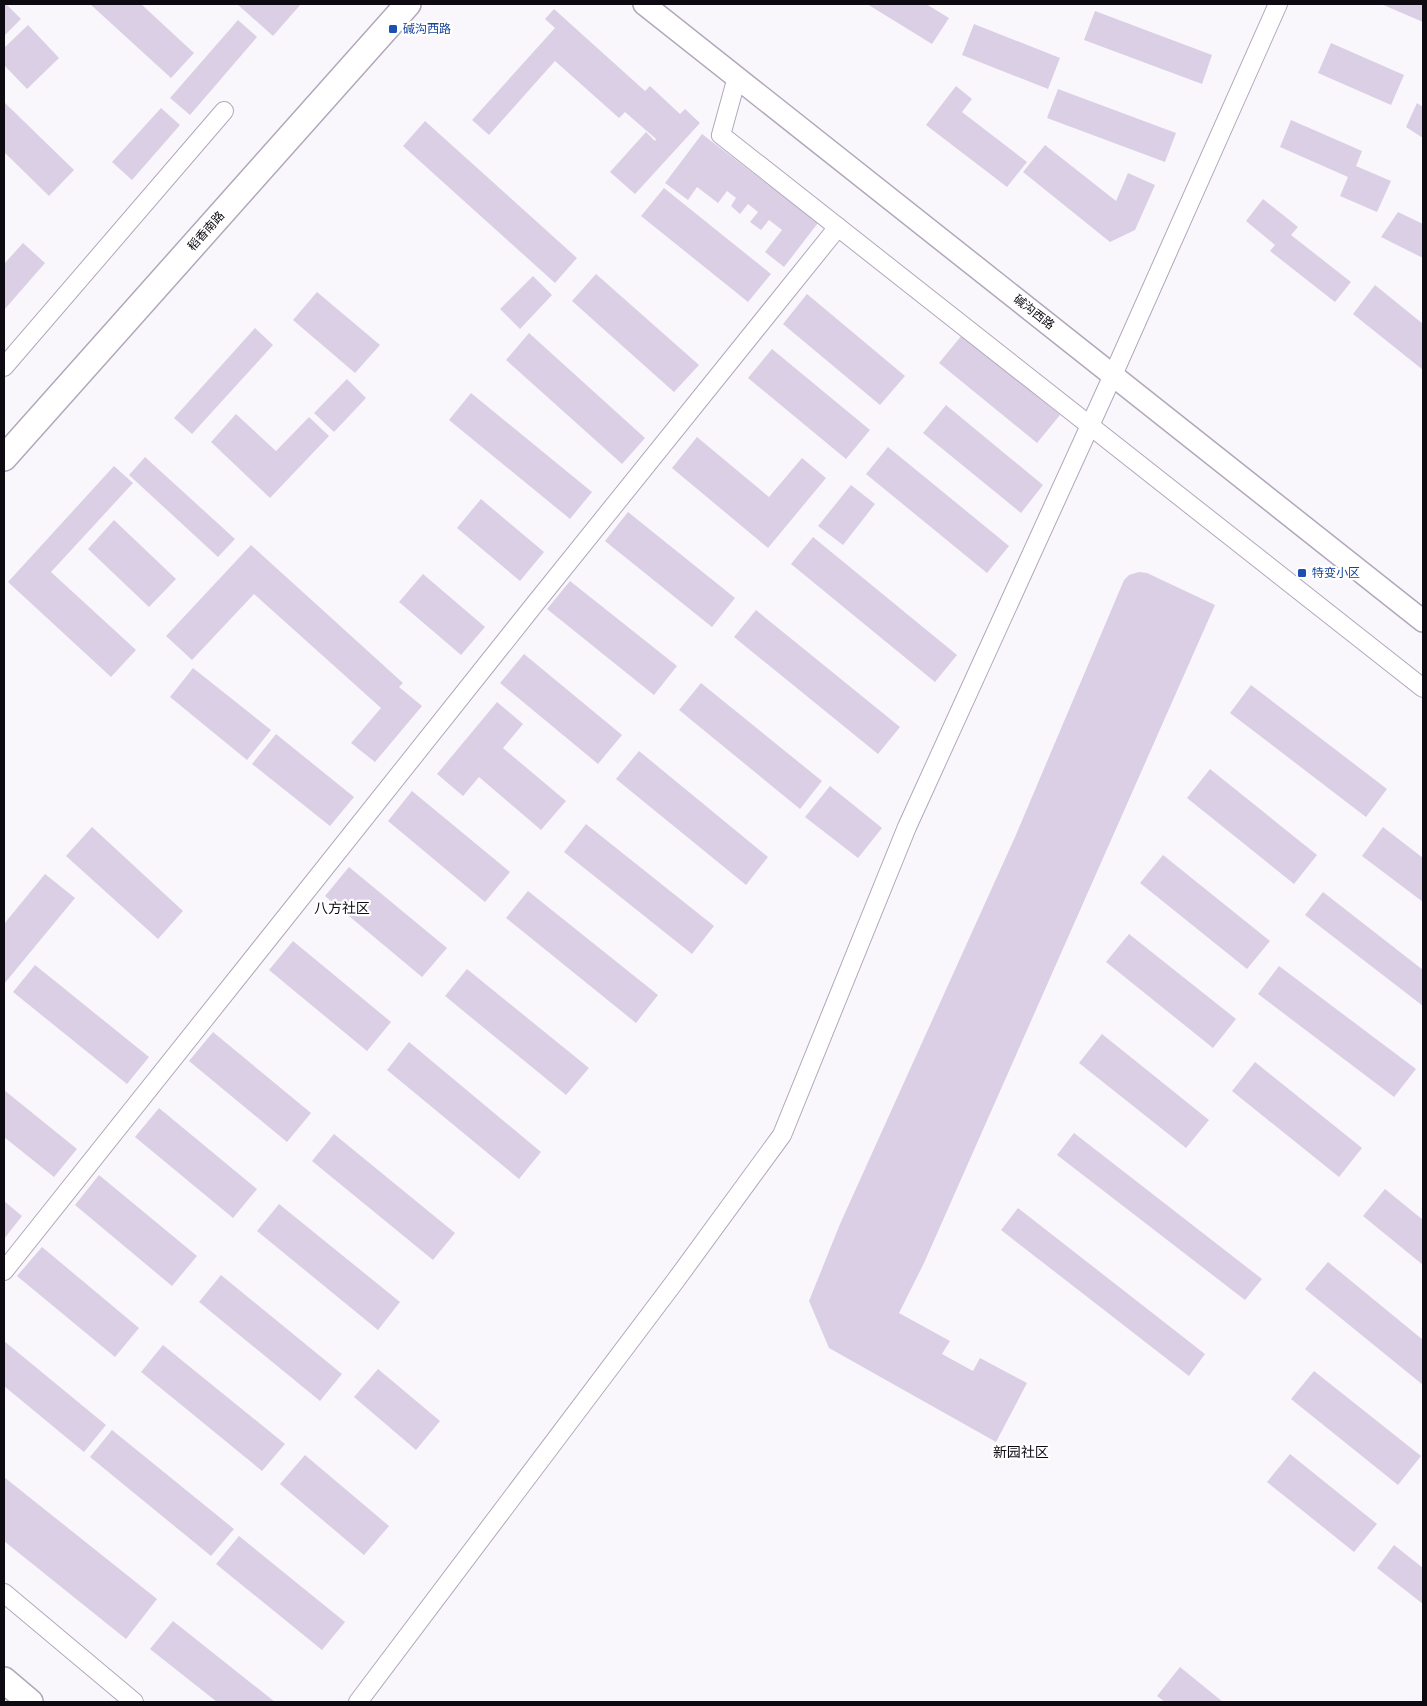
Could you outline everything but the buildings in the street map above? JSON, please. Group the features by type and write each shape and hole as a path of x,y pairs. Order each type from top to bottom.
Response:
{"main road":[{"name":"稻香南路","path":"4,458 408,4"},
{"path":"4,1680 30,1702"}],"street":[{"name":"碱沟西路","path":"644,4 1423,621"},
{"path":"358,1702 682,1272 782,1136 907,827 1113,375 1278,4"},
{"path":"737,77 720,135 1423,688"},
{"path":"4,367 224,111"},
{"path":"4,1271 534,605 838,227"},
{"path":"4,1593 134,1702"}],"place":[{"name":"碱沟西路","path":"393,29"},
{"name":"特变小区","path":"1302,573"}],"district":[{"name":"八方社区","path":"342,908"},
{"name":"新园社区","path":"1021,1452"}]}
